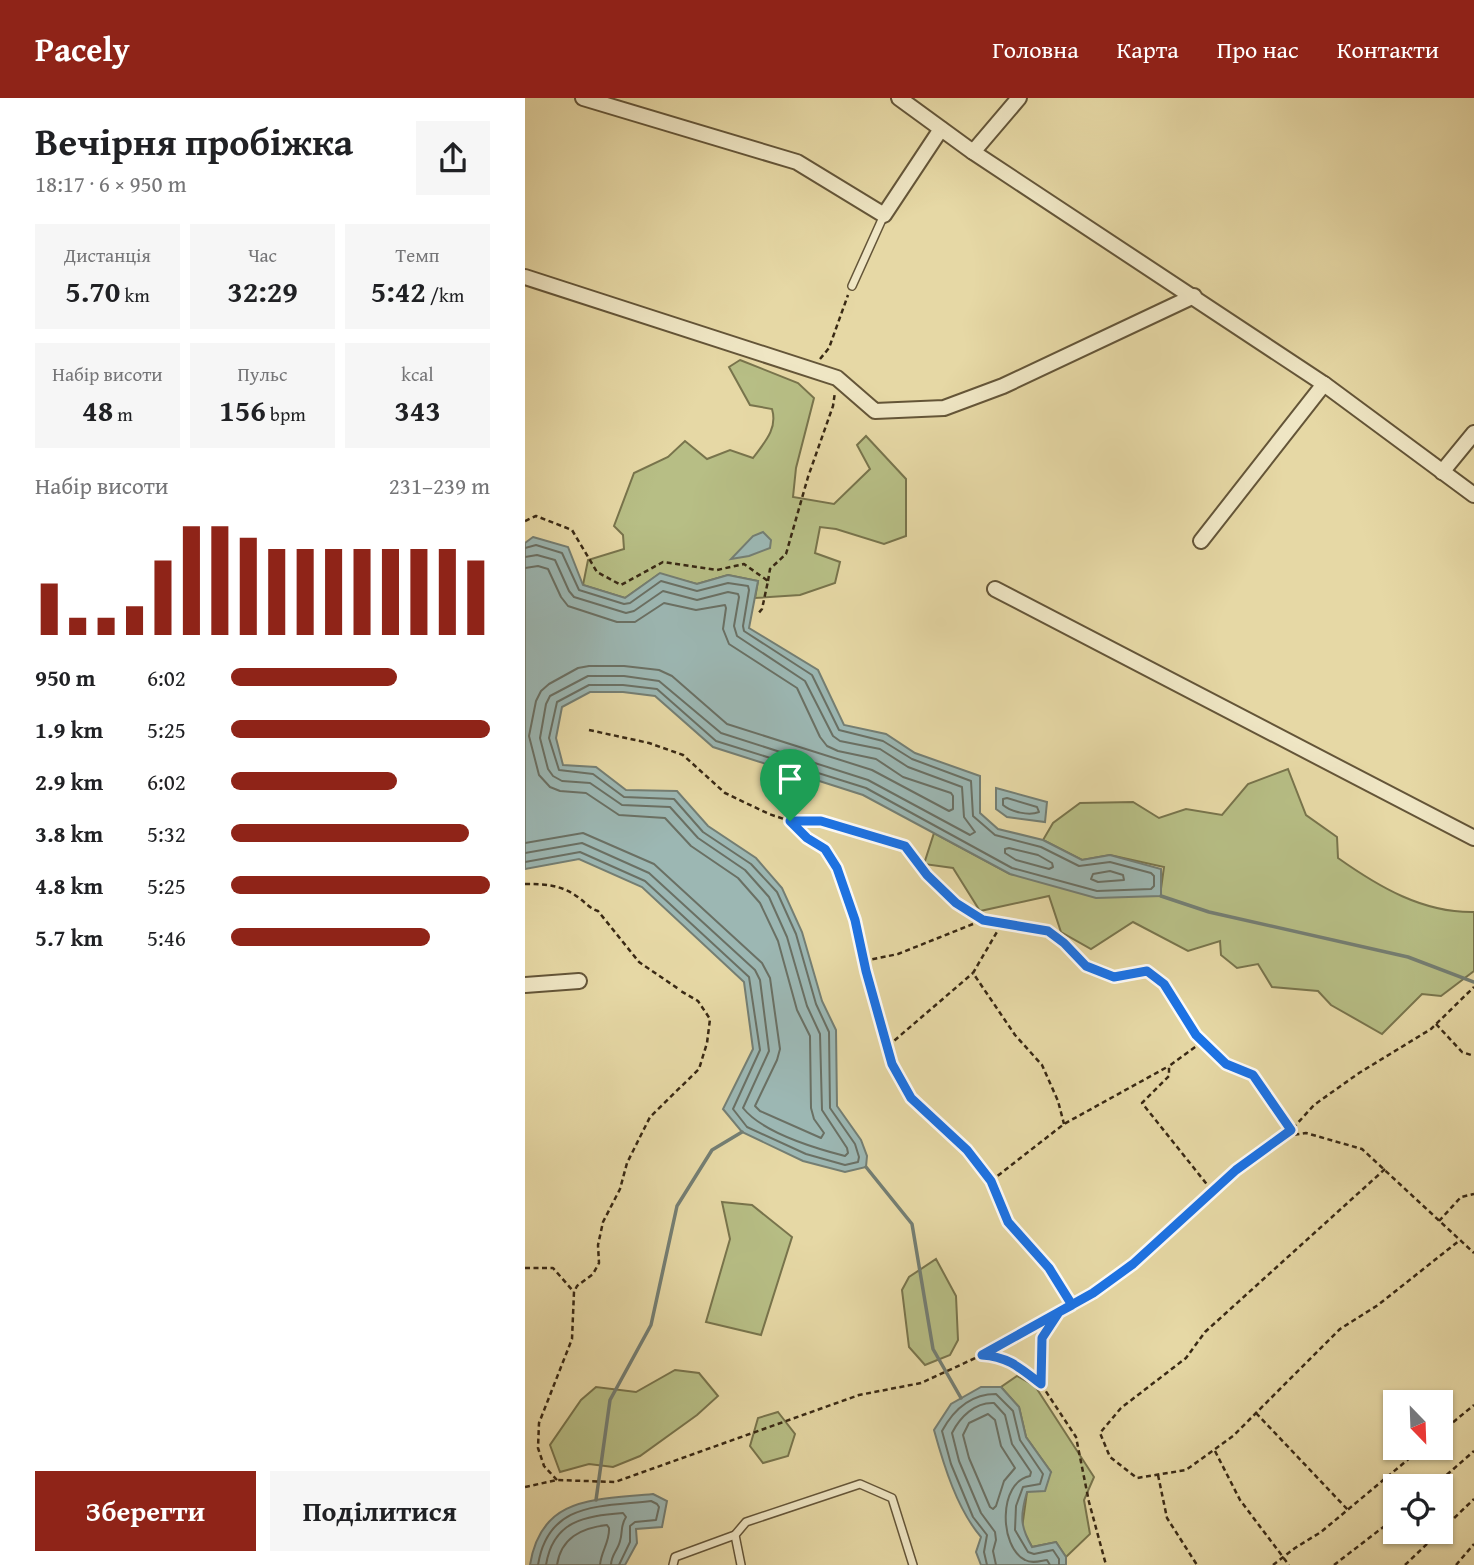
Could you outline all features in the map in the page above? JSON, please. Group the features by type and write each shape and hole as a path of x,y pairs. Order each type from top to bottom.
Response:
{"street":[{"path":"583,98 797,162 884,215 941,129"},
{"path":"898,98 973,152 1324,384 1474,495"},
{"path":"973,152 1019,98"},
{"path":"525,276 837,378 875,411 944,408 1003,386 1194,296"},
{"path":"1201,541 1324,384"},
{"path":"1442,472 1474,433"},
{"path":"995,589 1474,838"},
{"path":"525,985 579,981"}],"lane":[{"path":"852,286 884,215"},
{"path":"673,1565 675,1557 735,1535 746,1522 860,1484 892,1498 913,1565"},
{"path":"735,1535 741,1565"}],"path":[{"path":"811,370 829,348 852,286"},
{"path":"757,615 762,609 771,569 786,554 808,477 833,406 837,378"},
{"path":"525,521 536,516 572,530 597,572 621,585 663,562 717,570 744,564 768,581"},
{"path":"589,730 649,743 683,755 725,793 769,814 790,821 821,821 905,846 927,875 956,903 983,920 1048,931 1086,966 1114,977 1147,971 1164,984 1203,1042 1226,1064 1253,1075 1291,1130"},
{"path":"790,821 807,838 825,849 837,868 855,920 892,1064 911,1098 967,1150 991,1181 1008,1222 1049,1268 1072,1305"},
{"path":"525,884 547,884 565,888 579,897 588,907 598,911 639,962 698,1002 710,1019 699,1069 650,1117 627,1163 620,1189 603,1222 598,1245 599,1263 593,1273 573,1292 572,1339 539,1423 538,1448 544,1466 557,1480"},
{"path":"864,961 898,954 983,920"},
{"path":"887,1046 973,973 1002,923"},
{"path":"973,973 1015,1035 1042,1065 1058,1101 1064,1124"},
{"path":"525,1487 557,1480 615,1482 859,1395 921,1383 982,1355 1093,1293 1133,1264 1236,1170 1286,1136 1314,1105 1436,1024 1474,987"},
{"path":"1436,1024 1462,1052 1474,1055"},
{"path":"991,1181 1064,1124 1169,1066 1203,1042"},
{"path":"1169,1066 1169,1076 1142,1103 1213,1192"},
{"path":"1286,1136 1306,1133 1362,1149 1474,1253"},
{"path":"1385,1170 1205,1332 1186,1357 1121,1408 1100,1433 1110,1457 1137,1478 1186,1470 1233,1436 1340,1329 1378,1305 1460,1240"},
{"path":"1439,1221 1461,1197 1474,1194"},
{"path":"525,1268 553,1268 573,1292"},
{"path":"1041,1384 1042,1338 1059,1312"},
{"path":"982,1355 1013,1362 1041,1384 1076,1437 1089,1502 1106,1565"},
{"path":"1453,1422 1474,1405"},
{"path":"1256,1413 1348,1510"},
{"path":"1214,1450 1240,1500 1289,1565"},
{"path":"1448,1474 1474,1451"},
{"path":"1273,1565 1321,1532 1408,1460"},
{"path":"1158,1475 1167,1518 1197,1565"},
{"path":"1405,1565 1474,1499"},
{"path":"1334,1565 1383,1527"},
{"path":"1457,1565 1474,1545"}],"green space":[{"path":"740,360 798,383 814,398 796,468 793,497 834,504 870,469 857,445 866,436 906,479 906,536 884,544 836,529 820,527 815,553 840,562 835,583 800,595 755,598 758,581 728,575 697,584 659,574 625,598 583,585 588,560 624,549 623,535 614,526 634,473 668,457 685,441 707,459 730,450 753,458 765,441 772,429 772,409 750,405 729,367"},
{"path":"1288,769 1306,815 1337,837 1338,858 1369,879 1419,903 1474,912 1474,971 1441,996 1422,994 1382,1034 1331,1005 1318,991 1272,987 1258,964 1237,968 1221,955 1220,941 1188,951 1133,922 1091,949 1061,932 1049,896 980,911 953,868 924,864 934,833 1010,874 1160,896 1164,867 1110,855 1082,860 1043,840 1053,823 1080,803 1133,802 1159,818 1186,809 1222,815 1248,784"},
{"path":"722,1202 752,1205 792,1237 761,1335 706,1322 730,1239"},
{"path":"936,1259 956,1296 958,1340 950,1355 925,1365 909,1347 902,1290 909,1277"},
{"path":"675,1370 699,1373 718,1396 697,1415 640,1456 613,1467 589,1464 560,1472 550,1445 581,1400 596,1387 636,1392"},
{"path":"1017,1376 1035,1386 1094,1477 1084,1500 1090,1534 1066,1557 1056,1542 1032,1547 1022,1528 1027,1492 1051,1472 1026,1437 1019,1407 1001,1387"},
{"path":"778,1412 795,1434 788,1456 763,1463 750,1446 758,1418"}],"water":[{"path":"763,532 771,540 770,548 731,559 753,536"},
{"path":"533,537 568,547 583,585 625,598 660,573 697,584 728,575 758,581 749,628 818,670 844,725 886,734 915,753 980,776 980,813 998,829 1043,840 1082,860 1110,855 1161,869 1161,896 1096,898 1010,874 863,795 713,747 655,696 590,692 562,707 556,738 563,765 596,767 626,790 677,791 708,826 756,858 782,888 802,932 822,1001 836,1030 837,1106 861,1140 867,1156 866,1167 845,1172 803,1161 742,1132 723,1109 753,1049 744,982 642,887 579,859 525,869 525,543"},
{"path":"996,788 1047,802 1045,822 1007,817 996,809"},
{"path":"981,1387 1001,1387 1019,1407 1026,1437 1051,1472 1045,1491 1027,1492 1022,1514 1023,1527 1032,1547 1056,1542 1066,1557 1066,1565 981,1565 976,1552 981,1537 958,1500 934,1430 951,1404"},
{"path":"653,1494 667,1501 662,1527 636,1529 637,1543 625,1565 530,1565 536,1542 546,1525 559,1513 592,1501"}],"waterway":[{"path":"1161,896 1209,912 1408,957 1474,982"},
{"path":"596,1500 610,1400 651,1325 677,1206 712,1150 742,1132"},
{"path":"866,1167 912,1224 933,1349 961,1398"}],"route":[{"path":"790,821 807,838 825,849 837,868 855,920 892,1064 911,1098 967,1150 991,1181 1008,1222 1049,1268 1072,1305 1059,1312 982,1355 1013,1362 1041,1384 1042,1338 1059,1312 1072,1305 1093,1293 1133,1264 1236,1170 1291,1130 1253,1075 1226,1064 1196,1035 1164,984 1147,971 1114,977 1086,966 1048,931 983,920 956,903 927,875 905,846 821,821 790,821"}]}
